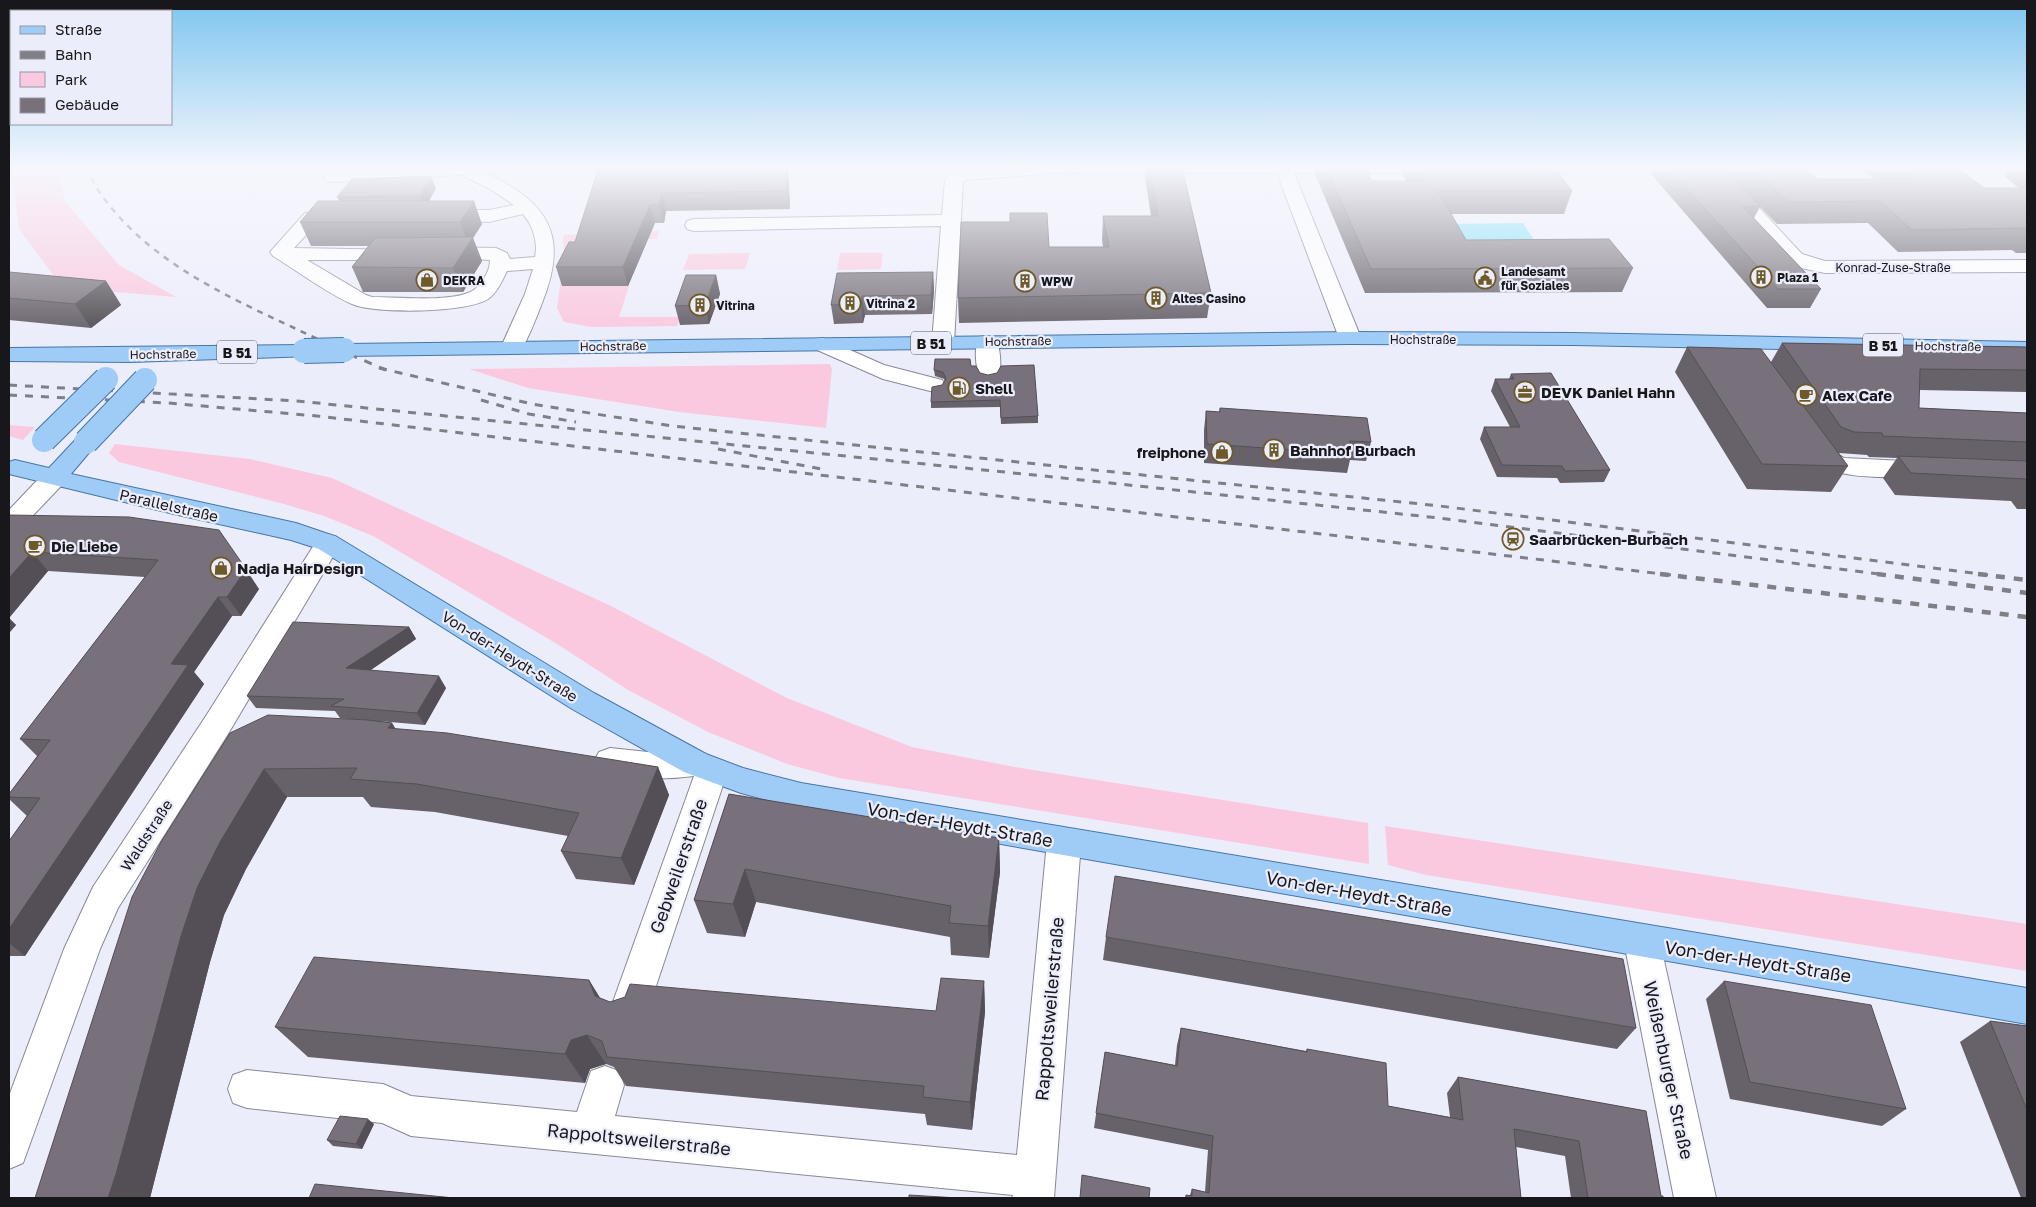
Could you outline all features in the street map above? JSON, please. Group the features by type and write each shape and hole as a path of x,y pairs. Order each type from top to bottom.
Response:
{"main road":[{"name":"Hochstraße","path":"9,355 131,355 512,347 1350,338 1738,342 2027,348"},
{"path":"54,478 171,354"},
{"path":"12,467 44,440 131,355"},
{"name":"Parallelstraße","path":"12,467 178,507 296,532 328,543"},
{"name":"Von-der-Heydt-Straße","path":"328,543 583,701 703,766 801,796 1642,942 2027,1006"}],"street":[{"path":"285,254 496,254 500,258 500,266 486,291 479,297 460,302 372,303 349,296 280,252 306,223"},
{"path":"512,347 535,293 543,262 545,239 537,223"},
{"path":"694,225 780,223"},
{"path":"943,342 951,223"},
{"path":"1306,223 1350,338"},
{"name":"Konrad-Zuse-Straße","path":"1763,223 1795,258 1808,264 1825,267 2027,266"},
{"path":"500,266 543,262"},
{"path":"987,342 989,372"},
{"path":"1738,342 1756,366"},
{"path":"823,344 860,364 917,382 934,384"},
{"path":"1801,431 1818,455 1841,466 1949,471"},
{"path":"9,525 54,478"},
{"name":"Waldstraße","path":"12,1132 92,924 105,898 232,726 309,572 328,543"},
{"name":"Von-der-Heydt-Straße","path":"584,758 667,767 703,766"},
{"name":"Gebweilerstraße","path":"628,1013 646,963 703,766"},
{"name":"Rappoltsweilerstraße","path":"246,1089 384,1104 411,1116 589,1135 1034,1188 1064,842"},
{"name":"Weißenburger Straße","path":"1642,942 1695,1198"},
{"path":"589,1135 605,1084"}],"green space":[{"path":"18,223 84,223 119,265 176,297 63,288 19,229"},
{"path":"659,231 657,239 592,240 573,260 561,286 629,286 619,317 680,317 677,326 592,327 564,322 557,308 564,257 563,235"},
{"path":"750,253 745,269 683,270 689,254"},
{"path":"840,253 883,253 881,269 837,270"},
{"path":"830,364 832,369 826,428 679,412 528,388 469,369"},
{"path":"9,425 35,427 23,440 9,436"},
{"path":"115,444 250,459 332,478 609,605 787,698 912,747 1015,767 1368,823 1369,864 839,778 787,764 708,732 628,690 557,644 373,536 324,516 284,504 119,462 109,453"},
{"path":"1385,826 2027,924 2027,971 1426,875 1388,865"}],"water":[{"path":"1523,223 1544,255 1470,256 1452,224"}],"building":[{"path":"581,223 642,223 623,267 556,267 569,242 575,242"},
{"path":"961,223 1048,223 1049,247 1109,247 1104,223 1195,223 1211,293 958,298"},
{"path":"1351,223 1456,223 1466,240 1609,239 1633,268 1371,269"},
{"path":"1718,223 1759,223 1821,289 1778,289"},
{"path":"1905,223 2027,223 2027,228 1912,230"},
{"path":"473,237 453,268 352,267 375,238"},
{"path":"9,272 106,281 75,304 9,298"},
{"path":"933,272 931,295 862,296 861,304 831,305 837,273"},
{"path":"686,275 716,275 705,305 675,306"},
{"path":"1782,343 2027,347 2027,370 1920,369 1919,408 2027,413 2027,442 1883,436 1882,433 1854,432 1841,427"},
{"path":"1687,347 1761,349 1848,466 1762,464"},
{"path":"935,359 970,359 971,366 976,366 980,373 988,375 997,373 1001,366 1034,365 1038,416 1001,418 1000,400 931,402 932,387 942,385 946,379 943,372 934,370"},
{"path":"1551,373 1610,470 1565,471 1562,466 1502,465 1484,427 1520,427 1495,379 1514,379 1511,374"},
{"path":"1220,408 1367,418 1371,442 1350,441 1352,454 1207,444 1206,411 1220,412"},
{"path":"1898,456 2027,461 2027,479 1911,473"},
{"path":"9,515 129,517 219,530 246,569 227,597 218,597 171,664 188,665 9,929 9,841 40,798 9,797 9,794 50,740 20,739 158,560 32,552 9,578"},
{"path":"293,622 409,627 346,668 439,676 417,713 331,706 344,699 247,696"},
{"path":"268,715 392,723 388,728 447,733 658,767 621,858 561,851 579,813 417,784 350,779 357,768 264,769 220,842 197,888 181,936 108,1198 35,1198 132,897 161,842 230,733"},
{"path":"729,794 999,838 988,926 949,923 951,906 745,869 733,904 694,900"},
{"path":"1115,876 1623,959 1636,1028 1106,937"},
{"path":"314,957 589,980 595,996 610,1002 625,997 630,984 936,1011 941,978 984,981 970,1102 923,1097 924,1086 607,1057 602,1041 587,1035 571,1040 565,1054 275,1027"},
{"path":"1724,981 1871,1005 1906,1109 1750,1082"},
{"path":"1990,1021 2027,1026 2027,1110"},
{"path":"1181,1028 1307,1052 1307,1049 1386,1063 1388,1106 1463,1120 1458,1077 1646,1111 1661,1196 1663,1198 1588,1198 1579,1141 1514,1129 1521,1198 1186,1198 1186,1195 1192,1196 1192,1189 1209,1193 1213,1136 1096,1113 1105,1052 1177,1066"},
{"path":"340,1116 368,1119 356,1144 327,1140"},
{"path":"1082,1175 1150,1188 1149,1198 1080,1198"},
{"path":"315,1184 454,1198 309,1198"},
{"path":"909,1195 958,1198 909,1198"}],"railway":[{"path":"125,223 180,268 242,303 338,349"},
{"path":"335,348 384,369"},
{"path":"379,368 384,369"},
{"path":"384,369 532,404 672,426 1440,506 1988,575"},
{"path":"9,385 297,401 1044,476 1439,518 1887,575"},
{"path":"9,395 168,403 317,416 1671,575"},
{"path":"481,400 529,414 576,422"},
{"path":"718,449 821,469"},
{"path":"1660,574 2027,617"},
{"path":"1877,574 2027,593"},
{"path":"1978,574 2027,580"}],"place":[{"name":"Plaza 1","path":"1761,277"},
{"name":"Landesamt für Soziales","path":"1485,278"},
{"name":"DEKRA","path":"427,280"},
{"name":"WPW","path":"1025,281"},
{"name":"Altes Casino","path":"1156,298"},
{"name":"Vitrina 2","path":"850,303"},
{"name":"Vitrina","path":"700,305"},
{"name":"Shell","path":"959,388"},
{"name":"DEVK Daniel Hahn","path":"1525,392"},
{"name":"Alex Cafe","path":"1806,395"},
{"name":"Bahnhof Burbach","path":"1274,450"},
{"name":"freiphone","path":"1222,452"},
{"name":"Saarbrücken-Burbach","path":"1513,539"},
{"name":"Die Liebe","path":"35,546"},
{"name":"Nadja HairDesign","path":"221,568"}]}
